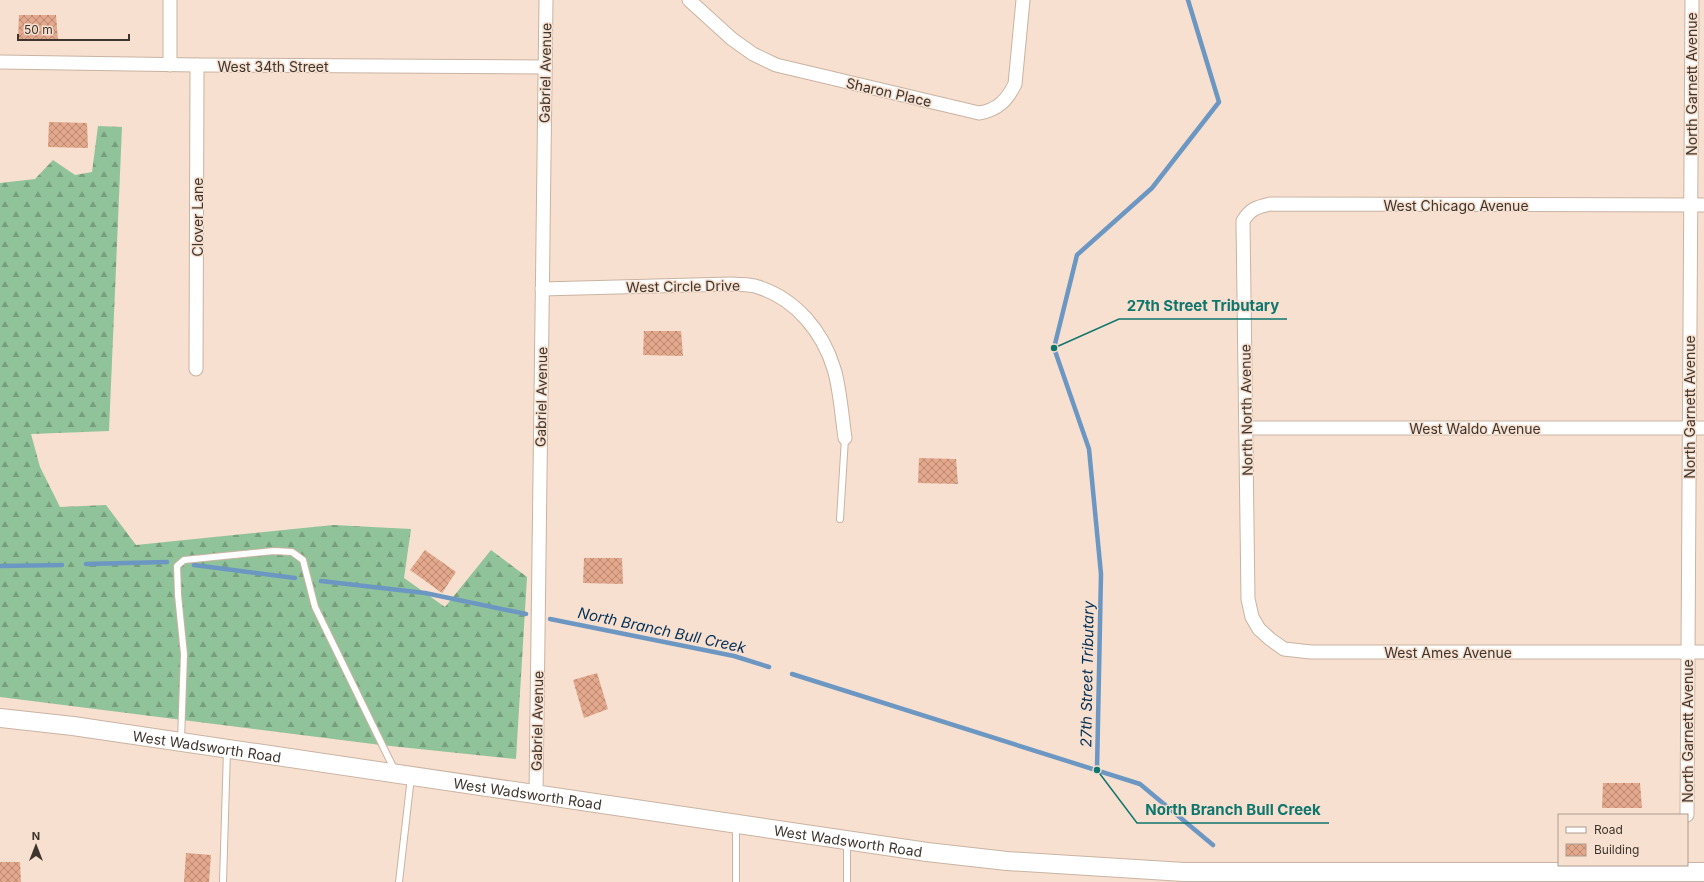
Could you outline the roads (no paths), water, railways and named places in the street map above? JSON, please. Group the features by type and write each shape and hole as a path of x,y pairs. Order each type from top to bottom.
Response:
{"main road":[{"name":"West Wadsworth Road","path":"0,718 72,726 227,748 927,852 1007,861 1246,877 1704,872"}],"street":[{"path":"170,0 170,65"},
{"name":"Gabriel Avenue","path":"536,794 546,0"},
{"name":"Sharon Place","path":"689,0 732,39 753,54 776,65 979,113 989,111 1000,105 1009,96 1015,84 1023,0"},
{"name":"North Garnett Avenue","path":"1686,814 1692,0"},
{"name":"West 34th Street","path":"0,62 170,65 545,67"},
{"name":"Clover Lane","path":"196,369 197,65"},
{"name":"West Chicago Avenue","path":"1244,249 1243,221 1248,213 1256,207 1270,204 1704,206"},
{"name":"North North Avenue","path":"1244,249 1248,571"},
{"name":"West Circle Drive","path":"542,289 731,284 758,287 778,296 796,309 811,324 827,349 835,370 845,438"},
{"name":"West Waldo Avenue","path":"1246,428 1704,428"},
{"name":"West Ames Avenue","path":"1248,571 1248,599 1252,617 1259,629 1284,649 1311,652 1704,652"}],"lane":[{"path":"840,518 845,438"},
{"path":"181,742 184,654 178,595 177,566 184,560 274,551 292,552 303,560 315,607 404,775 399,882"},
{"path":"223,882 227,748"},
{"path":"736,824 736,882"},
{"path":"847,840 847,882"}],"waterway":[{"name":"27th Street Tributary","path":"1097,770 1101,574 1089,449 1054,348 1077,255 1152,188 1219,102 1188,0"},
{"name":"North Branch Bull Creek","path":"86,564 167,562"},
{"name":"North Branch Bull Creek","path":"0,566 62,565"},
{"name":"North Branch Bull Creek","path":"194,565 295,578"},
{"name":"North Branch Bull Creek","path":"321,581 425,593 526,614"},
{"name":"North Branch Bull Creek","path":"550,619 734,656 769,667"},
{"name":"North Branch Bull Creek","path":"792,674 1140,784 1213,845"}],"place":[{"name":"27th Street Tributary","path":"1054,348"},
{"name":"North Branch Bull Creek","path":"1097,770"}]}
